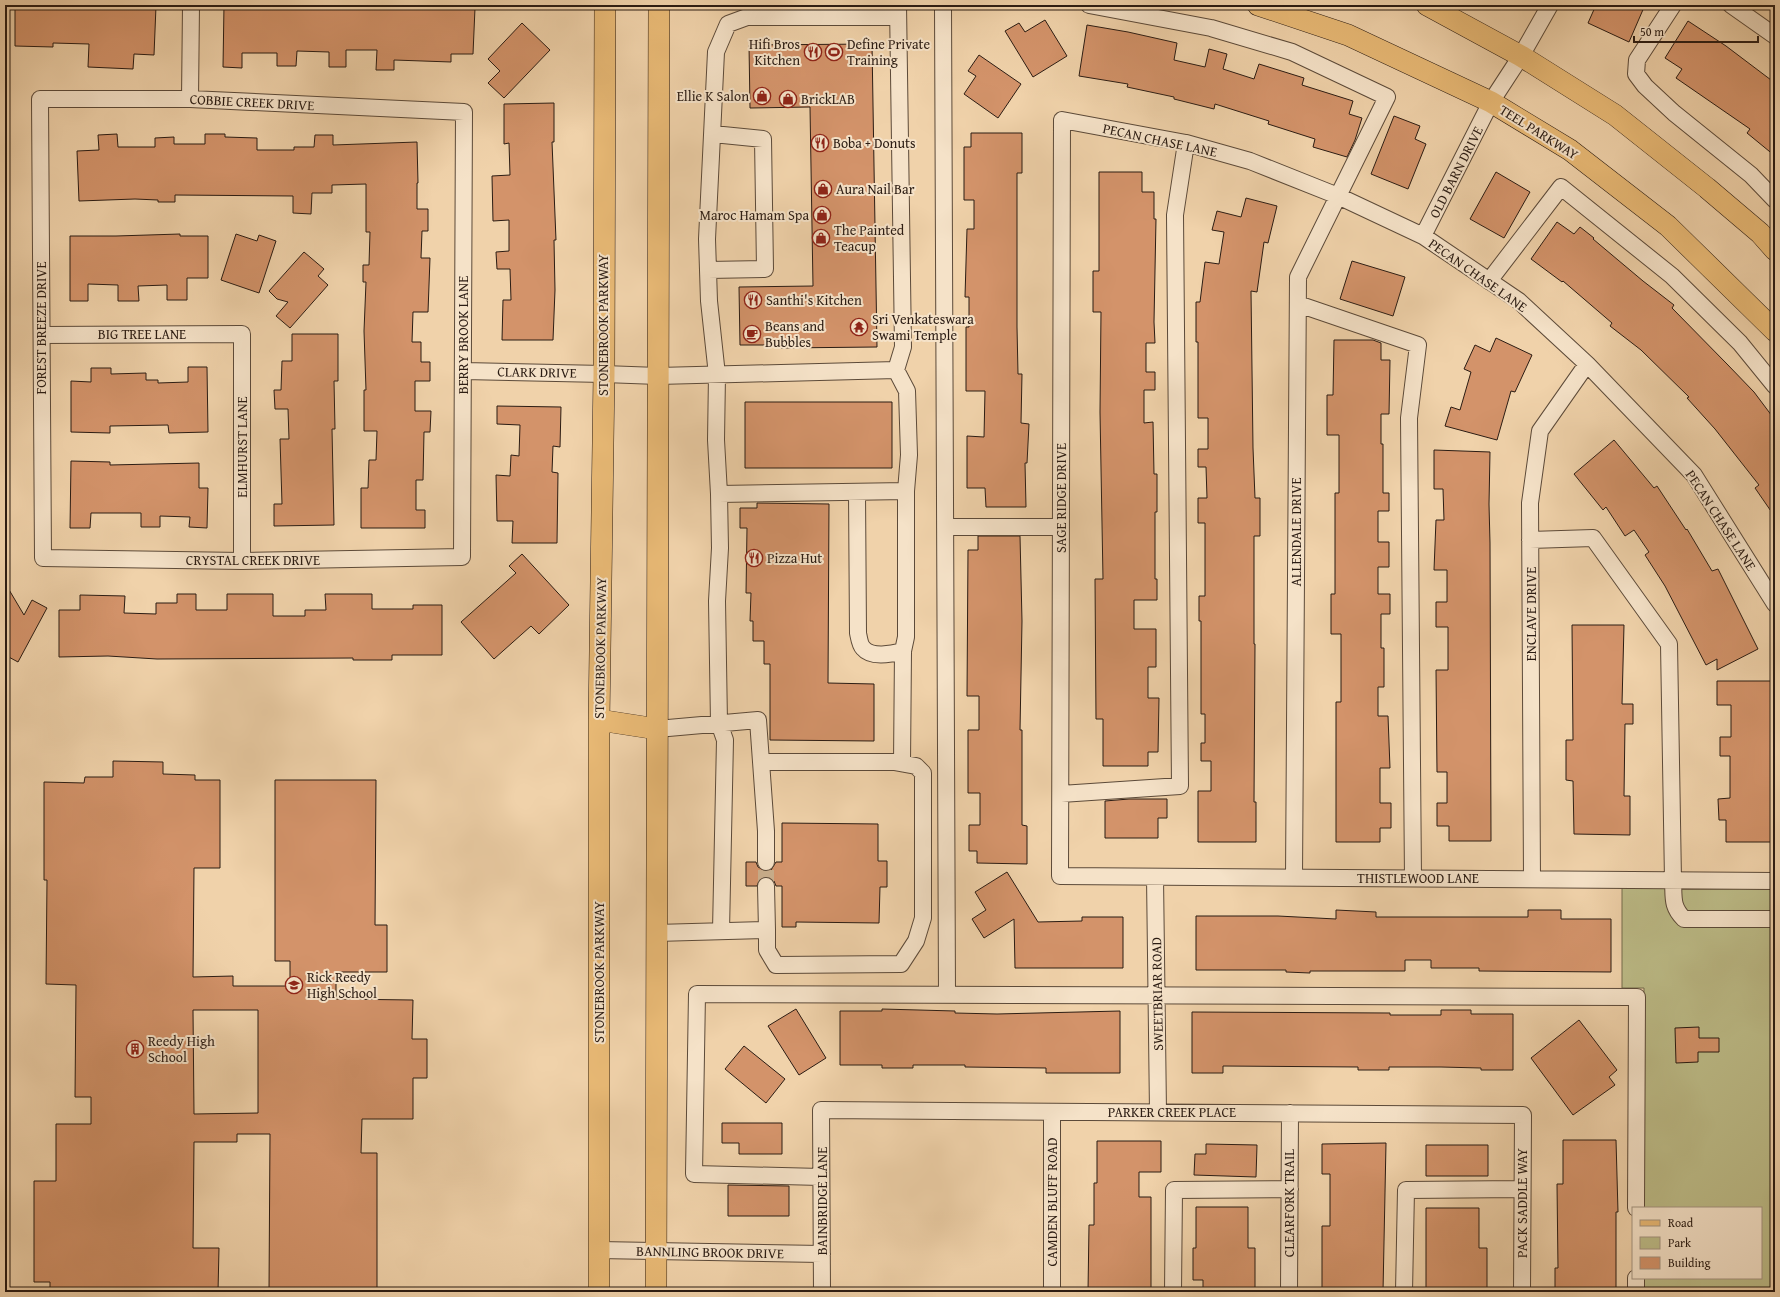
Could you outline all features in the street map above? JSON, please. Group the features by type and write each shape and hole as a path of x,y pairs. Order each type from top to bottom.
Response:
{"main road":[{"name":"STONEBROOK PARKWAY","path":"599,1292 599,720 604,374 604,5"},
{"path":"656,1292 659,5"},
{"name":"TEEL PARKWAY","path":"1258,5 1348,35 1492,102 1570,150 1668,226 1775,331"},
{"path":"1427,5 1521,56 1616,115 1760,233 1775,250"},
{"path":"599,720 657,729"}],"street":[{"path":"190,99 191,5"},
{"path":"943,5 947,994"},
{"name":"ALLENDALE DRIVE","path":"1089,5 1211,28 1292,52 1387,97 1298,277 1294,878"},
{"name":"OLD BARN DRIVE","path":"1423,236 1492,102 1521,56 1550,5"},
{"path":"1673,5 1637,60 1636,74 1645,86 1674,113 1751,175 1775,200"},
{"path":"1731,5 1775,36"},
{"path":"722,932 724,740 719,723 717,601 720,548 716,440 717,375 709,301 707,239 716,52 728,24 747,17 898,11 903,347 896,370 907,391 909,455 906,491 906,637 903,650 902,763"},
{"name":"COBBIE CREEK DRIVE","path":"40,98 190,99 464,112"},
{"name":"FOREST BREEZE DRIVE","path":"40,98 43,558"},
{"name":"BERRY BROOK LANE","path":"462,558 464,112"},
{"name":"PECAN CHASE LANE","path":"1062,120 1186,143 1250,161 1338,196 1423,236 1519,301 1587,364 1694,475 1775,604"},
{"name":"SAGE RIDGE DRIVE","path":"1060,876 1062,120"},
{"path":"708,270 765,269 763,139 713,134"},
{"path":"1061,794 1180,786 1175,215 1186,143"},
{"path":"1489,281 1561,187 1672,276 1740,343 1775,386"},
{"path":"1298,304 1418,345 1409,418 1413,878"},
{"name":"BIG TREE LANE","path":"42,335 242,334"},
{"name":"ELMHURST LANE","path":"242,334 242,561"},
{"name":"ENCLAVE DRIVE","path":"1532,879 1530,503 1540,431 1587,364"},
{"name":"CLARK DRIVE","path":"464,371 658,376 896,370"},
{"path":"719,494 857,493 906,491"},
{"path":"857,493 858,633 862,648 869,654 895,653 903,650"},
{"path":"945,526 1061,526"},
{"path":"1530,540 1593,538 1669,644 1674,907 1684,919 1775,919"},
{"name":"CRYSTAL CREEK DRIVE","path":"43,558 242,561 462,558"},
{"path":"657,729 758,720 766,831 766,862"},
{"path":"761,762 894,762 916,766 924,773 923,918 916,941 901,964 776,965 767,950 766,886"},
{"name":"THISTLEWOOD LANE","path":"1060,876 1775,881"},
{"name":"SWEETBRIAR ROAD","path":"1155,876 1158,1112"},
{"path":"656,933 767,930"},
{"path":"821,1177 694,1174 697,994 1157,994 1637,997 1636,1207"},
{"name":"BAINBRIDGE LANE","path":"821,1110 822,1292"},
{"name":"PARKER CREEK PLACE","path":"821,1110 1523,1115"},
{"name":"CAMDEN BLUFF ROAD","path":"1052,1112 1052,1292"},
{"name":"CLEARFORK TRAIL","path":"1289,1292 1290,1113"},
{"name":"PACK SADDLE WAY","path":"1522,1292 1523,1115"},
{"path":"1173,1292 1174,1190 1290,1189"},
{"path":"1404,1292 1406,1190 1522,1189"},
{"name":"BANNLING BROOK DRIVE","path":"599,1250 822,1254"},
{"path":"1636,1279 1636,1292"}],"green space":[{"path":"1622,887 1775,889 1775,1292 1643,1292 1643,1279 1762,1279 1762,1207 1643,1207 1644,988 1622,988"}],"building":[{"path":"15,5 156,6 154,55 134,54 133,69 88,67 89,44 53,43 53,47 15,46"},
{"path":"224,5 417,5 475,8 473,54 451,54 451,62 394,60 394,70 376,70 377,50 346,50 346,67 329,67 329,52 297,51 296,66 277,66 277,53 242,53 242,68 223,67"},
{"path":"1596,5 1645,5 1629,42 1588,23"},
{"path":"1045,20 1067,56 1033,77 1005,31 1019,23 1025,32"},
{"path":"1688,21 1726,46 1775,83 1775,156 1747,133 1750,129 1676,78 1682,69 1665,58"},
{"path":"522,23 550,50 504,98 488,83 500,71 488,59"},
{"path":"1087,25 1177,43 1174,60 1205,67 1209,49 1227,54 1223,69 1254,79 1259,64 1304,78 1302,85 1353,101 1349,114 1362,118 1355,140 1347,157 1313,147 1315,139 1268,124 1269,121 1215,104 1214,109 1174,99 1174,97 1127,87 1128,84 1079,76"},
{"path":"872,44 877,347 781,348 781,345 740,345 739,287 813,286 810,107 750,108 749,45"},
{"path":"979,55 1021,84 998,118 964,94 976,76 968,71"},
{"path":"554,103 554,142 552,142 556,240 554,240 555,290 553,340 502,340 503,300 511,300 510,269 497,269 496,252 509,251 509,220 493,221 492,176 510,175 509,143 504,144 504,104"},
{"path":"1394,116 1420,126 1415,139 1426,144 1408,189 1371,174"},
{"path":"971,133 1022,133 1022,173 1017,173 1017,327 1018,374 1022,374 1021,423 1029,424 1027,463 1025,463 1026,507 986,507 985,488 967,488 967,436 984,437 985,391 966,391 966,327 969,327 969,297 965,297 967,229 974,229 974,200 964,200 964,147 971,147"},
{"path":"117,134 118,147 155,147 155,138 174,137 174,144 205,144 205,134 225,134 225,137 257,138 257,150 294,150 294,147 314,147 315,135 333,135 333,145 417,142 417,209 428,209 428,231 422,231 421,258 430,258 428,312 413,312 412,342 421,342 421,362 430,362 430,381 415,381 415,411 431,411 430,432 424,432 423,480 416,480 416,510 425,510 425,528 361,528 361,488 368,488 369,460 376,460 377,431 364,431 364,390 366,390 364,331 366,282 363,282 363,265 369,265 370,232 366,232 366,184 332,185 332,193 312,193 311,214 293,213 293,196 175,195 175,202 158,202 158,200 135,199 79,201 77,151 99,150 98,135"},
{"path":"1099,172 1142,172 1142,192 1154,192 1154,219 1156,219 1155,343 1146,343 1146,372 1155,372 1155,390 1144,390 1144,423 1153,422 1154,474 1157,474 1157,512 1155,512 1155,579 1157,579 1157,600 1134,600 1134,629 1156,629 1156,667 1148,667 1148,698 1159,698 1158,752 1148,752 1148,766 1103,766 1103,719 1096,719 1095,579 1103,579 1100,412 1101,312 1093,312 1093,271 1099,271"},
{"path":"1496,172 1530,192 1504,238 1470,219"},
{"path":"1246,198 1277,206 1268,243 1264,242 1257,292 1251,291 1255,498 1260,498 1260,536 1254,536 1254,802 1256,802 1256,842 1198,842 1198,791 1211,791 1211,761 1201,761 1201,743 1205,743 1205,714 1201,714 1201,621 1199,621 1199,596 1205,596 1205,523 1198,523 1198,498 1207,498 1206,467 1198,467 1198,449 1208,449 1208,418 1198,418 1198,342 1196,342 1196,302 1200,302 1205,262 1219,264 1224,232 1212,230 1217,211 1241,217"},
{"path":"1557,222 1574,234 1580,227 1643,281 1674,305 1672,308 1754,392 1775,420 1775,517 1755,488 1759,485 1715,429 1687,398 1689,397 1641,350 1610,326 1612,323 1563,281 1562,282 1531,259"},
{"path":"180,234 180,236 208,236 208,278 187,278 187,300 167,300 167,285 138,286 139,301 118,301 118,285 88,284 88,301 70,301 70,236"},
{"path":"236,234 257,241 259,235 276,241 259,293 221,280"},
{"path":"304,252 324,269 318,276 328,285 290,328 276,316 288,302 277,299 269,291"},
{"path":"1352,261 1405,277 1393,316 1340,299"},
{"path":"292,334 338,334 338,381 334,381 335,429 332,429 334,525 274,526 274,504 282,504 280,439 289,439 288,409 275,409 274,390 281,390 282,361 292,361"},
{"path":"1496,338 1532,355 1515,392 1511,391 1497,440 1445,426 1451,407 1460,410 1471,372 1464,369 1475,345 1490,352"},
{"path":"1334,340 1373,340 1381,343 1381,360 1390,360 1389,414 1381,414 1381,444 1383,444 1383,493 1389,493 1389,511 1378,511 1378,542 1389,542 1389,567 1378,567 1378,594 1390,594 1390,614 1381,614 1381,648 1384,648 1384,687 1378,687 1378,716 1388,716 1390,768 1380,768 1380,803 1391,803 1391,828 1380,828 1380,842 1336,842 1336,702 1341,702 1341,634 1331,634 1331,594 1335,594 1335,493 1339,493 1339,435 1327,435 1327,395 1333,395"},
{"path":"188,367 207,367 208,432 169,433 168,425 110,426 110,433 71,432 71,381 91,382 91,368 111,368 111,374 146,373 146,380 158,380 158,383 188,382"},
{"path":"745,402 892,402 892,468 745,468"},
{"path":"497,406 561,407 560,447 553,446 552,472 558,473 557,543 512,543 513,521 497,521 496,475 510,476 511,455 519,456 520,425 497,424"},
{"path":"1614,440 1654,488 1657,486 1686,530 1687,529 1712,571 1718,569 1758,649 1717,670 1717,659 1706,665 1665,586 1645,555 1649,552 1634,530 1625,536 1606,507 1603,510 1574,474"},
{"path":"1434,450 1490,452 1491,841 1449,841 1449,826 1437,826 1437,803 1447,803 1447,772 1437,772 1436,670 1448,670 1448,627 1436,627 1436,602 1447,602 1447,570 1434,570 1436,520 1444,520 1443,489 1434,489"},
{"path":"71,461 110,462 110,465 199,463 199,488 208,488 207,528 189,527 190,517 160,516 160,527 141,527 141,513 91,513 90,528 70,528"},
{"path":"757,503 829,504 828,683 874,684 874,741 770,740 770,664 764,664 764,641 753,641 753,621 750,621 751,593 746,593 747,528 740,528 740,508 757,508"},
{"path":"978,536 1020,536 1022,621 1020,730 1022,730 1022,825 1027,826 1027,864 977,863 977,851 969,851 969,825 980,825 980,793 968,793 968,730 979,730 979,696 967,696 968,550 978,550"},
{"path":"522,554 569,605 539,634 531,626 494,659 461,622 516,573 509,566"},
{"path":"5,583 24,615 32,600 47,608 18,662 5,655"},
{"path":"177,594 196,594 196,610 227,610 227,594 273,594 273,616 305,616 305,610 326,610 325,594 372,594 372,609 413,609 413,605 442,605 442,655 392,655 392,660 353,660 353,658 157,659 108,656 59,657 59,610 80,610 80,595 125,596 124,613 156,614 156,603 177,603"},
{"path":"1572,625 1624,625 1622,704 1633,704 1633,724 1625,724 1624,796 1630,796 1630,835 1574,834 1573,781 1566,780 1566,740 1573,740"},
{"path":"1717,681 1772,681 1772,737 1775,737 1774,842 1726,842 1726,820 1719,820 1718,799 1730,798 1730,756 1720,756 1720,737 1731,737 1731,705 1717,705"},
{"path":"113,761 163,762 163,774 195,775 195,780 220,780 220,868 194,868 193,977 233,976 233,986 290,986 290,961 275,961 275,780 376,780 375,925 387,925 387,972 336,972 336,999 413,1000 412,1039 427,1039 427,1078 413,1078 413,1119 362,1119 361,1153 377,1153 377,1292 269,1292 270,1134 237,1134 237,1142 194,1142 193,1248 219,1248 218,1292 50,1292 50,1282 34,1282 34,1181 56,1181 56,1124 91,1124 91,1097 75,1097 76,985 46,984 47,880 44,880 44,782 84,783 85,777 113,777","holes":["193,1010 258,1010 258,1113 194,1114"]},
{"path":"1129,799 1167,799 1167,818 1158,818 1158,838 1105,838 1105,801"},
{"path":"782,823 878,824 878,861 887,861 887,887 880,887 879,923 796,922 796,927 782,927 782,886 776,886 774,881 766,877 761,878 757,886 746,886 746,862 756,862 758,867 766,871 771,870 776,862 782,862"},
{"path":"1007,872 1038,922 1082,921 1082,917 1123,917 1123,968 1015,968 1014,919 984,938 972,919 986,910 975,892"},
{"path":"1336,910 1376,912 1376,917 1528,917 1528,910 1561,910 1561,919 1611,919 1611,972 1479,971 1479,968 1431,968 1431,960 1405,960 1405,971 1310,971 1310,973 1286,972 1286,970 1196,970 1196,916 1278,916 1336,919"},
{"path":"796,1009 826,1058 799,1075 768,1026"},
{"path":"882,1009 997,1014 1120,1011 1120,1073 1046,1073 1046,1068 965,1067 965,1065 913,1065 913,1068 882,1068 882,1065 840,1065 840,1011 882,1011"},
{"path":"1441,1010 1471,1010 1471,1014 1513,1014 1513,1070 1481,1070 1481,1068 1441,1067 1389,1067 1389,1070 1358,1070 1358,1067 1223,1066 1223,1073 1192,1073 1192,1012 1390,1013 1390,1015 1441,1015"},
{"path":"1579,1020 1617,1070 1609,1077 1615,1085 1573,1115 1531,1058"},
{"path":"1699,1027 1699,1038 1719,1038 1719,1052 1698,1052 1698,1062 1676,1063 1675,1028"},
{"path":"744,1046 785,1079 766,1103 725,1069"},
{"path":"722,1123 782,1123 782,1154 739,1154 739,1143 722,1143"},
{"path":"1563,1140 1616,1140 1618,1212 1616,1212 1616,1292 1555,1292 1555,1268 1558,1268 1557,1184 1563,1184"},
{"path":"1097,1141 1161,1141 1161,1172 1139,1172 1139,1197 1151,1197 1151,1292 1088,1292 1089,1225 1094,1225 1094,1183 1097,1183"},
{"path":"1386,1143 1383,1292 1322,1292 1322,1226 1330,1226 1330,1174 1322,1174 1322,1144"},
{"path":"1206,1144 1257,1145 1256,1177 1194,1175 1195,1154 1206,1154"},
{"path":"1426,1145 1488,1145 1488,1176 1426,1176"},
{"path":"728,1185 789,1186 789,1216 728,1216"},
{"path":"1196,1207 1248,1207 1248,1248 1255,1248 1255,1292 1203,1292 1203,1280 1193,1280 1193,1248 1196,1248"},
{"path":"1426,1208 1479,1208 1479,1248 1487,1248 1487,1292 1426,1292"}],"tunnel":[{"path":"766,862 766,886"}],"place":[{"name":"Hifi Bros Kitchen","path":"813,52"},
{"name":"Define Private Training","path":"834,52"},
{"name":"Ellie K Salon","path":"762,96"},
{"name":"BrickLAB","path":"788,99"},
{"name":"Boba + Donuts","path":"820,143"},
{"name":"Aura Nail Bar","path":"823,189"},
{"name":"Maroc Hamam Spa","path":"822,215"},
{"name":"The Painted Teacup","path":"821,238"},
{"name":"Santhi's Kitchen","path":"753,300"},
{"name":"Sri Venkateswara Swami Temple","path":"859,327"},
{"name":"Beans and Bubbles","path":"752,334"},
{"name":"Pizza Hut","path":"754,558"},
{"name":"Rick Reedy High School","path":"294,985"},
{"name":"Reedy High School","path":"135,1049"}]}
